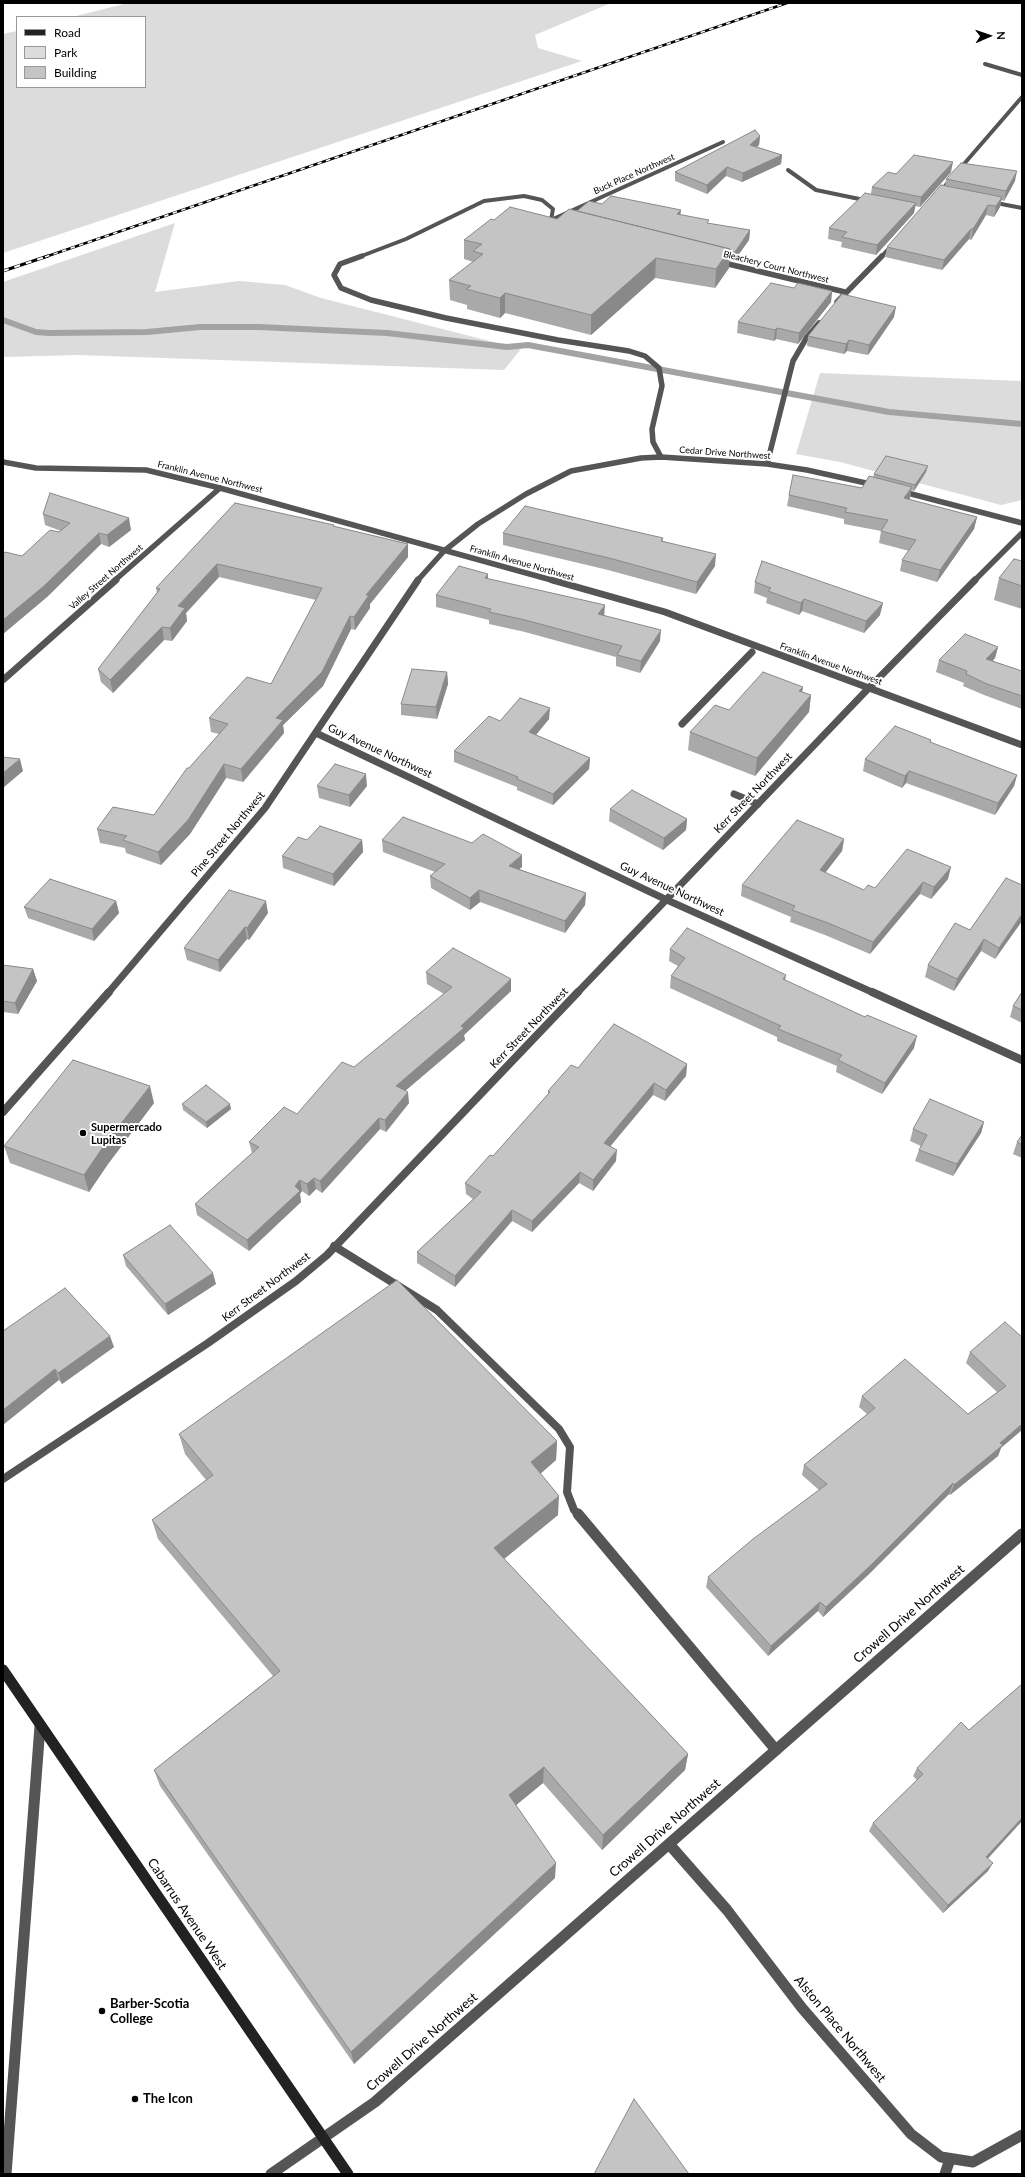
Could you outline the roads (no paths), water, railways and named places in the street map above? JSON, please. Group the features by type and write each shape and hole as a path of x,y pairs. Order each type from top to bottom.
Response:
{"main road":[{"name":"Cabarrus Avenue West","path":"3,1670 348,2174"}],"street":[{"path":"986,64 1022,76"},
{"path":"935,197 1022,97"},
{"name":"Buck Place Northwest","path":"551,220 723,142"},
{"path":"788,170 816,190 874,202"},
{"path":"939,192 947,193"},
{"path":"551,220 553,209 542,200 524,196 506,197 484,201 406,239 340,264 334,275 341,288 371,300 446,318 558,340 629,351 645,356 659,368 662,386 652,429 653,442 661,457"},
{"path":"984,200 1022,208"},
{"path":"544,218 559,222"},
{"path":"831,309 845,292 895,242"},
{"name":"Bleachery Court Northwest","path":"714,260 845,292"},
{"path":"767,464 789,382 793,361 807,336 822,320"},
{"name":"Cedar Drive Northwest","path":"444,551 478,524 526,494 571,470 641,458 661,457 767,464 845,477 883,487"},
{"name":"Franklin Avenue Northwest","path":"3,462 18,466 36,468 146,470 220,488 665,612 1022,745"},
{"name":"Valley Street Northwest","path":"3,680 220,488"},
{"path":"891,489 1022,523"},
{"name":"Kerr Street Northwest","path":"3,1479 208,1343 296,1281 334,1246 869,688 1022,532"},
{"name":"Pine Street Northwest","path":"3,1112 97,1006 265,808 416,583 444,551"},
{"path":"682,724 752,652"},
{"name":"Guy Avenue Northwest","path":"316,733 667,900 1022,1060"},
{"path":"734,794 758,804"},
{"path":"334,1246 437,1310 559,1429 570,1447 567,1492 574,1510 776,1750"},
{"name":"Crowell Drive Northwest","path":"271,2174 375,2102 1022,1534"},
{"path":"6,2174 40,1726"},
{"name":"Alston Place Northwest","path":"669,1844 727,1910 802,2008 911,2134 941,2158 973,2162 1022,2136"},
{"path":"945,2174 950,2159"}],"waterway":[{"path":"3,320 36,332 49,333 147,332 200,327 259,327 387,333 507,347 528,345 889,412 1022,424"}],"railway":[{"path":"45,257 787,3"},
{"path":"3,271 45,257"}],"place":[{"name":"Supermercado Lupitas","path":"83,1133"},
{"name":"Barber-Scotia College","path":"102,2011"},
{"name":"The Icon","path":"135,2099"}]}
